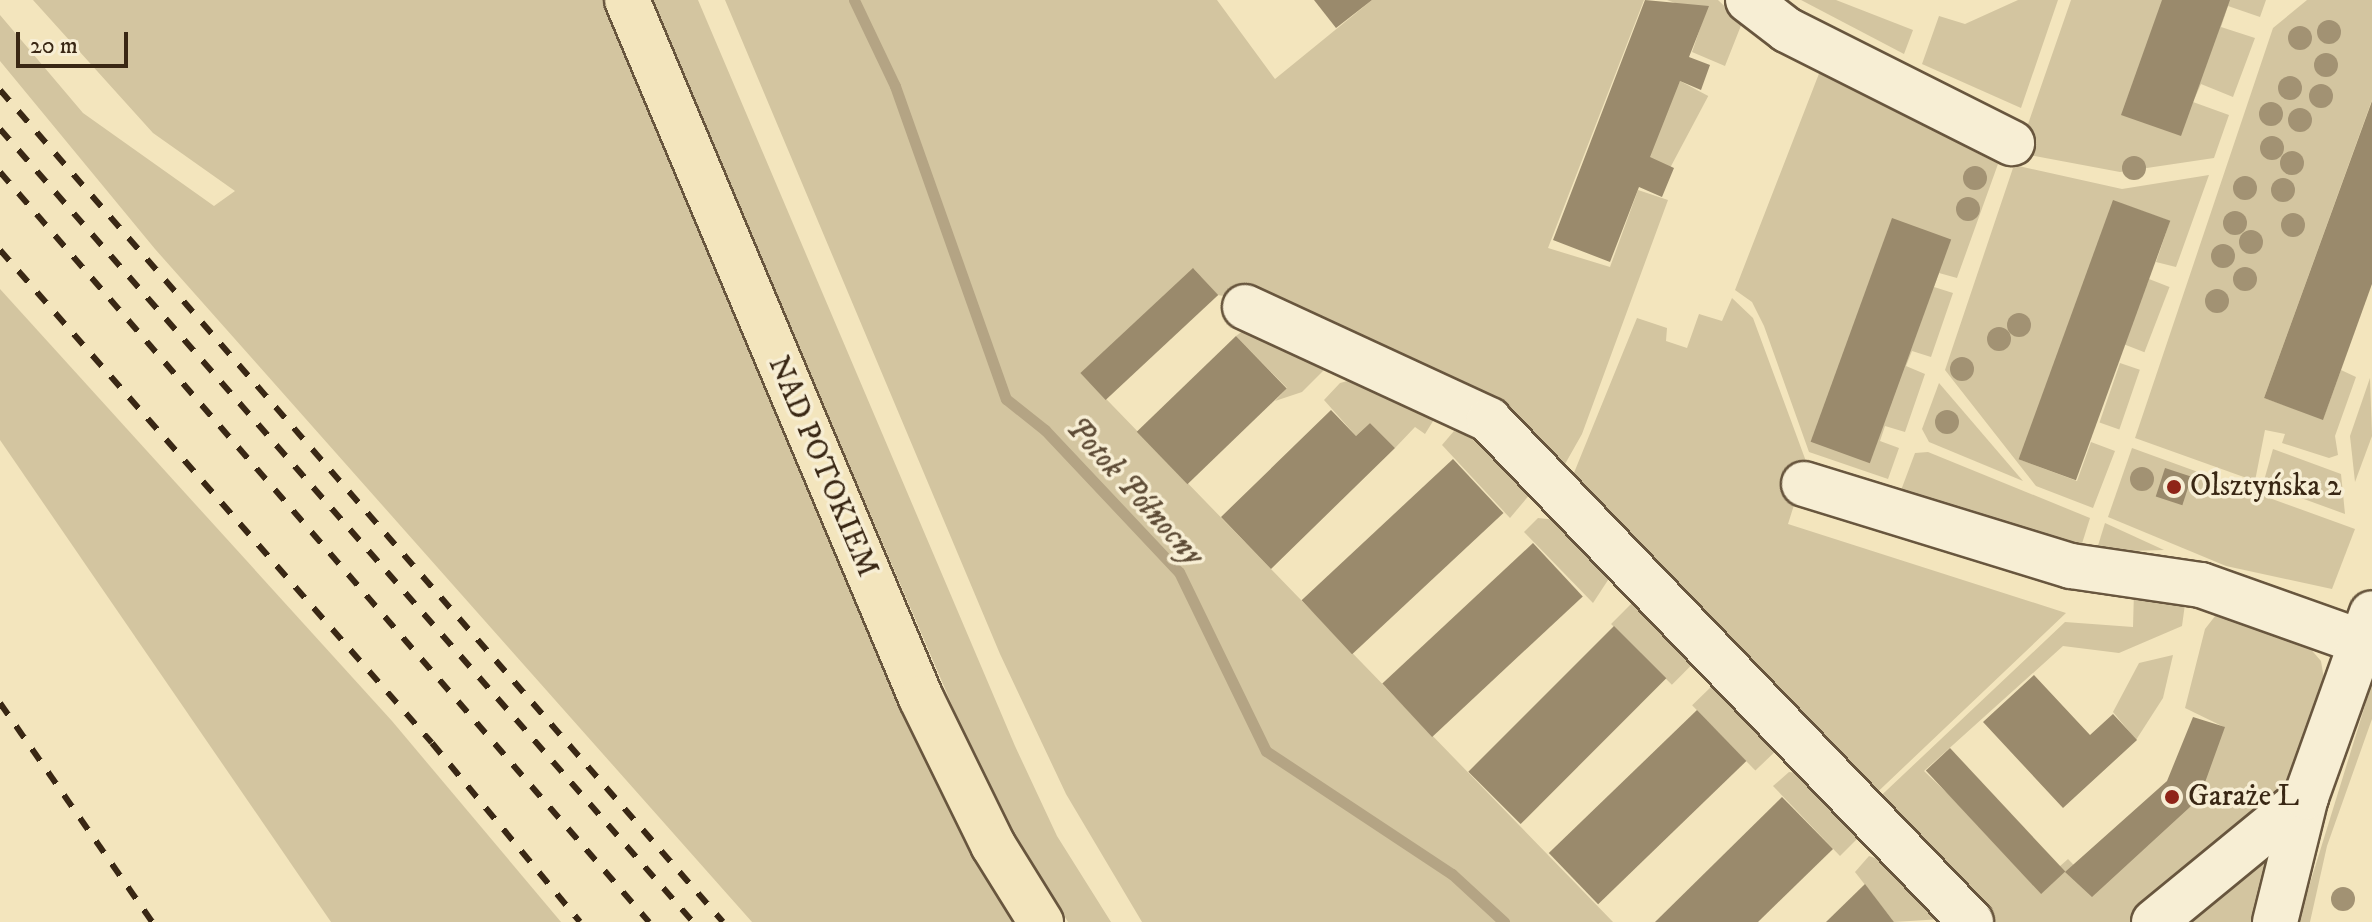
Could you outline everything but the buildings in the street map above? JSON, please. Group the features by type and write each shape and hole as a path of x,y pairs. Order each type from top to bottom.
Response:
{"main road":[{"name":"NAD POTOKIEM","path":"627,0 921,698 993,845 1041,922"}],"street":[{"path":"1748,0 1787,30 2012,143"},
{"path":"1245,307 1489,420 1971,922"},
{"path":"1804,484 2071,566 2201,585 2368,634 2306,797 2275,922"},
{"path":"2154,922 2306,797"}],"shaded area":[{"path":"33,0 604,0 786,429 988,879 1015,922 752,922 155,249 0,61 0,15 83,113 214,206 235,191 153,133"},
{"path":"650,0 698,0 1015,746 1057,836 1111,922 1068,922 991,796"},
{"path":"725,0 1217,0 1275,79 1372,0 1644,0 1548,248 1610,267 1638,190 1668,200 1582,434 1552,487 1524,460 1255,302 1218,295 1194,269 1081,373 1613,922 1142,922 1066,794 1000,654"},
{"path":"1667,0 1718,0 1742,23 1725,66 1692,52 1705,14"},
{"path":"1801,0 1836,0 1913,30 1904,54"},
{"path":"2018,0 2058,0 2021,108 1922,64 1939,16 1965,24"},
{"path":"2071,0 2266,0 2260,17 2228,6 2221,27 2255,38 2233,97 2201,84 2193,102 2229,115 2214,158 2120,172 2018,153"},
{"path":"2307,0 2372,0 2372,100 2264,398 2323,419 2341,370 2356,377 2335,436 2338,455 2329,458 2282,443 2285,434 2265,430 2255,481 2135,438 2273,28"},
{"path":"1820,71 1998,164 1957,278 1939,273 1934,287 1953,293 1931,357 1912,351 1906,366 1925,374 1905,432 1885,426 1880,441 1899,448 1888,479 1809,452 1764,326 1752,302 1735,290"},
{"path":"1680,81 1708,96 1670,168 1642,153"},
{"path":"2014,165 2122,189 2209,175 2176,267 2156,262 2170,221 2114,201 2021,460 2077,481 2091,442 2115,451 2093,508 2036,486 1945,370"},
{"path":"2149,279 2170,287 2144,352 2124,344"},
{"path":"0,289 392,721 561,922 331,922 0,440"},
{"path":"1732,298 1753,318 1807,464 1788,524 2066,613 1866,803 1567,490 1637,318 1667,328 1666,341 1687,348 1699,314 1722,321"},
{"path":"1256,321 1325,360 1325,369 1302,392 1275,401 1287,388 1236,336"},
{"path":"2120,363 2140,370 2119,429 2099,423"},
{"path":"1359,378 1435,418 1425,434 1415,427 1395,448 1370,423 1356,436 1324,400 1340,383"},
{"path":"2370,378 2372,436 2355,482 2350,436"},
{"path":"1939,383 2023,481 1929,442 1922,429"},
{"path":"1454,431 1470,437 1531,493 1510,518 1442,445"},
{"path":"2132,448 2355,529 2332,589 2226,566 2108,517"},
{"path":"2273,449 2341,474 2345,514 2263,484"},
{"path":"1928,452 2090,518 2080,550 1900,493 1915,453"},
{"path":"1538,518 1557,520 1610,577 1593,603 1524,532"},
{"path":"2105,523 2164,550 2096,552"},
{"path":"2134,591 2185,604 2182,626 2119,653 2063,646 1924,771 2041,883 2068,859 2093,885 2224,727 2185,708 2205,629 2219,611 2301,638 2321,661 2325,685 2291,784 2137,922 1991,922 1869,807 2065,622 2133,627"},
{"path":"1633,602 1694,663 1672,685 1611,624"},
{"path":"2173,655 2163,698 2136,740 2113,712 2139,663"},
{"path":"2372,683 2372,719 2327,846 2310,922 2298,922"},
{"path":"1713,685 1776,750 1755,771 1692,705"},
{"path":"1789,772 1798,773 1859,837 1840,856 1773,786"},
{"path":"2271,849 2253,922 2174,922"},
{"path":"1869,856 1884,861 1942,919 1894,922 1855,872"}],"waterway":[{"name":"Potok Północny","path":"854,0 895,86 1006,399 1045,430 1179,572 1266,751 1452,874 1504,922"}],"railway":[{"path":"0,90 723,922"},
{"path":"0,129 693,922"},
{"path":"0,172 649,922"},
{"path":"0,250 432,743 580,922"},
{"path":"0,703 152,922"}],"place":[{"name":"Olsztyńska 2","path":"2174,487"},
{"name":"Garaże L","path":"2172,797"}]}
